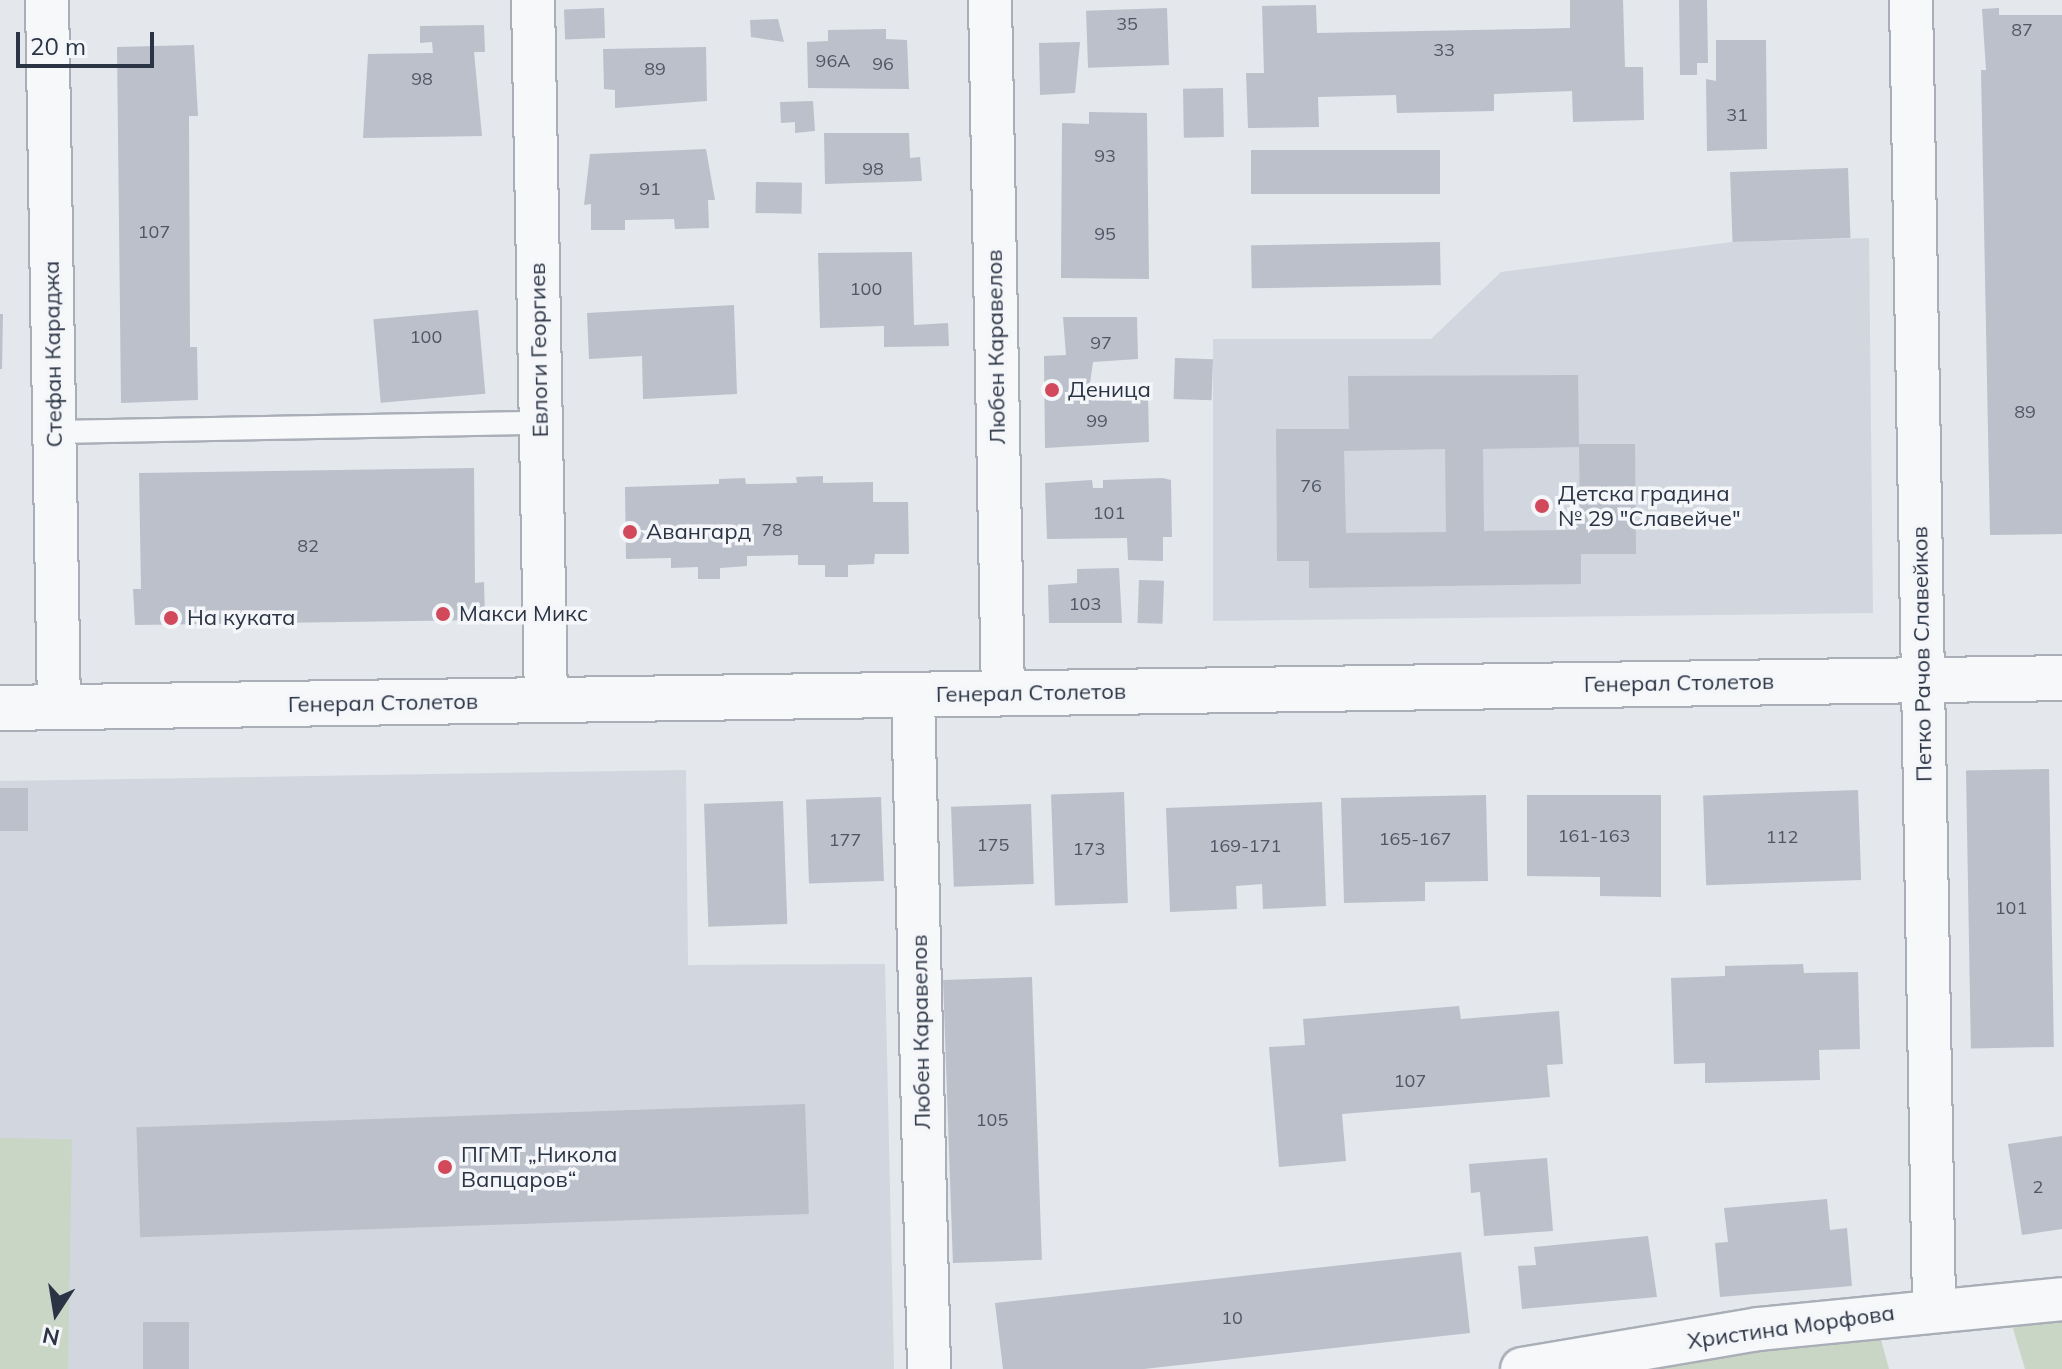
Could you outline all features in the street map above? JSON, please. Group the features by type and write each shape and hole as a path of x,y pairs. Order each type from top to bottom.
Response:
{"street":[{"name":"Стефан Караджа","path":"47,0 59,708"},
{"name":"Евлоги Георгиев","path":"533,0 546,701"},
{"name":"Любен Каравелов","path":"990,0 1003,693"},
{"name":"Петко Рачов Славейков","path":"1911,0 1934,1308"},
{"name":"Генерал Столетов","path":"0,708 2062,678"},
{"name":"Любен Каравелов","path":"913,695 929,1369"},
{"name":"Христина Морфова","path":"1522,1369 1758,1329 1934,1308 2062,1299"}],"lane":[{"path":"54,432 541,423"}],"shaded area":[{"name":"Детска градина № 29 \"Славейче\"","path":"1869,238 1873,613 1213,621 1213,339 1431,339 1501,272 1732,242"},
{"name":"ПГМТ „Никола Вапцаров“","path":"686,770 688,965 885,964 894,1369 0,1369 0,781"}],"green space":[{"path":"0,1138 72,1139 68,1369 0,1369"},
{"path":"1875,1318 1889,1369 1537,1369"},
{"path":"2062,1319 2062,1369 2025,1369 2012,1325"}],"building":[{"path":"1570,0 1623,0 1625,67 1643,67 1644,120 1573,122 1572,91 1494,94 1494,111 1397,113 1396,95 1318,97 1319,127 1248,128 1246,73 1264,73 1262,6 1316,5 1317,33 1530,29 1570,28"},
{"path":"1679,0 1707,0 1708,63 1697,63 1697,75 1680,75"},
{"path":"604,8 605,38 565,39 564,9"},
{"path":"1167,8 1169,65 1088,68 1086,11"},
{"path":"1999,8 1999,15 2062,15 2062,534 1990,535 1981,70 1986,70 1982,9"},
{"path":"778,19 784,42 751,37 750,20"},
{"path":"484,25 485,52 474,52 482,136 363,138 368,54 433,53 432,42 420,43 420,26"},
{"path":"886,29 886,39 907,40 909,89 808,88 807,42 828,41 828,30"},
{"path":"1716,40 1766,40 1767,149 1707,151 1706,79 1716,81"},
{"path":"1080,42 1075,93 1040,95 1039,43"},
{"path":"194,45 198,116 189,116 190,347 197,347 198,400 121,403 117,47"},
{"path":"706,47 707,101 615,108 615,90 604,89 603,49"},
{"path":"1223,88 1224,137 1184,138 1183,89"},
{"path":"813,101 815,131 795,133 795,122 781,123 780,102"},
{"path":"1089,112 1147,113 1149,279 1061,278 1062,123 1089,124"},
{"path":"824,133 909,133 910,158 920,157 922,181 825,184"},
{"path":"706,149 715,200 708,200 709,228 675,229 674,219 625,220 625,230 591,230 591,204 584,205 590,154"},
{"path":"1251,150 1440,150 1440,194 1251,194"},
{"path":"1848,168 1850,238 1733,242 1730,172"},
{"path":"756,182 802,183 801,214 755,213"},
{"path":"1440,242 1441,285 1252,288 1251,245"},
{"path":"912,252 914,325 948,323 949,346 884,347 884,326 820,328 818,253"},
{"path":"734,305 737,394 643,399 642,356 589,359 587,313"},
{"path":"478,310 485,394 381,403 373,319"},
{"path":"0,314 3,314 2,369 0,369"},
{"path":"1063,317 1137,317 1138,359 1093,362 1088,397 1148,395 1149,442 1045,448 1044,356 1066,355"},
{"path":"1175,358 1213,359 1212,400 1174,399"},
{"path":"1578,375 1579,444 1635,444 1636,554 1581,554 1581,584 1309,588 1309,561 1277,561 1276,429 1349,429 1348,376","holes":["1579,447 1580,521 1569,521 1569,530 1484,531 1483,449","1445,449 1446,532 1346,533 1344,451"]},
{"path":"474,468 475,583 484,582 485,620 135,625 133,589 141,589 139,473"},
{"path":"823,476 823,483 873,482 873,502 908,502 909,554 875,554 874,564 848,565 848,577 825,577 825,565 798,565 798,555 747,556 747,566 720,568 720,579 698,579 698,567 671,568 671,558 626,559 625,487 719,484 719,479 745,478 746,484 797,483 796,477"},
{"path":"1092,480 1093,488 1103,488 1103,480 1171,480 1172,537 1163,537 1163,561 1128,560 1127,538 1047,539 1045,483"},
{"path":"1119,568 1122,623 1049,623 1048,585 1077,583 1077,569"},
{"path":"1139,580 1164,581 1162,624 1137,623"},
{"path":"2049,769 2054,1047 1971,1048 1966,770"},
{"path":"0,788 28,788 28,831 0,831"},
{"path":"1858,790 1861,880 1706,885 1703,795"},
{"path":"1124,792 1128,903 1055,905 1051,795"},
{"path":"1486,795 1488,881 1425,882 1425,901 1344,903 1341,798"},
{"path":"1527,795 1661,795 1661,897 1600,896 1600,877 1527,876"},
{"path":"881,797 884,881 809,884 806,800"},
{"path":"783,801 787,924 708,927 704,804"},
{"path":"1322,802 1326,906 1263,909 1262,884 1236,886 1237,909 1170,912 1166,808"},
{"path":"1031,804 1034,884 954,887 951,807"},
{"path":"1803,964 1804,973 1858,972 1860,1049 1819,1050 1820,1080 1705,1083 1705,1063 1674,1064 1671,978 1725,976 1725,966"},
{"path":"1032,977 1042,1260 953,1263 943,980"},
{"path":"1459,1006 1461,1019 1559,1011 1563,1064 1547,1065 1550,1097 1342,1114 1346,1161 1279,1167 1269,1047 1305,1045 1303,1019"},
{"path":"805,1104 809,1214 140,1237 136,1127"},
{"path":"2062,1136 2062,1229 2022,1235 2008,1144"},
{"path":"1547,1158 1553,1231 1484,1236 1480,1192 1471,1193 1469,1164"},
{"path":"1827,1199 1830,1230 1847,1228 1852,1286 1720,1297 1715,1243 1728,1242 1724,1208"},
{"path":"1648,1236 1657,1297 1522,1309 1518,1266 1536,1265 1534,1247"},
{"path":"1461,1252 1470,1333 1144,1369 1003,1369 995,1303"},
{"path":"143,1322 189,1322 189,1369 143,1369"}],"place":[{"name":"Деница","path":"1052,390"},
{"name":"Детска градина № 29 \"Славейче\"","path":"1542,506"},
{"name":"Авангард","path":"630,532"},
{"name":"Макси Микс","path":"443,614"},
{"name":"На куката","path":"171,618"},
{"name":"ПГМТ „Никола Вапцаров“","path":"445,1167"}]}
